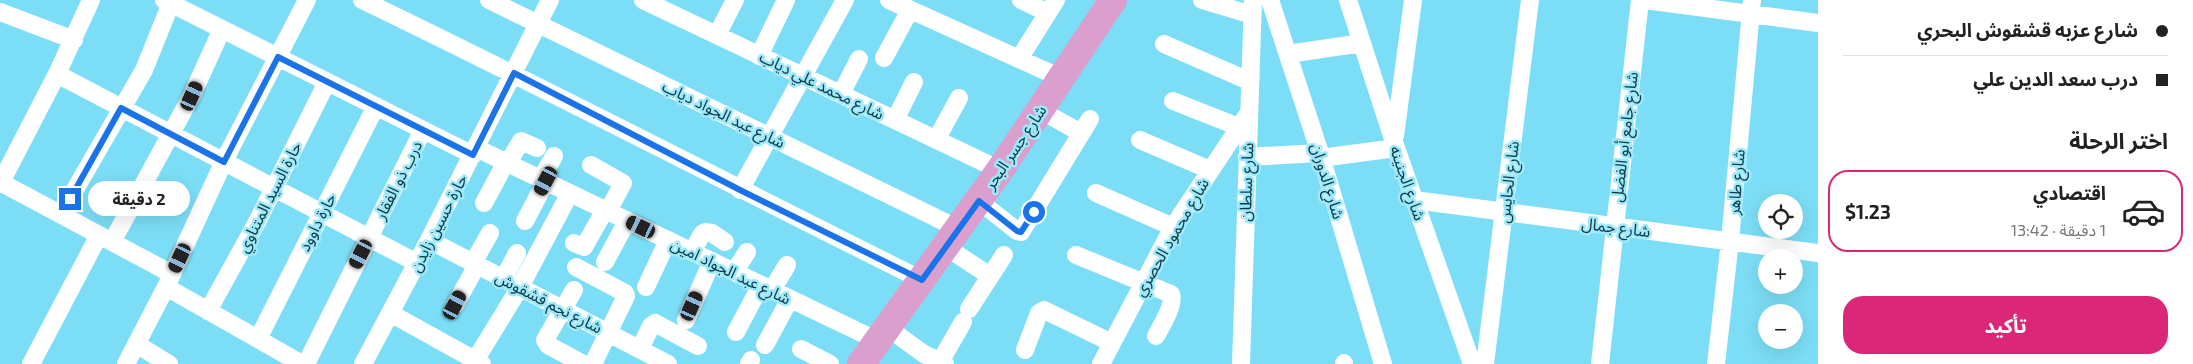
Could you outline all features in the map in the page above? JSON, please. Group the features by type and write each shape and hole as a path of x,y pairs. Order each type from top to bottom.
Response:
{"main road":[{"name":"شارع جسر البحر","path":"861,364 979,201 1113,0"}],"street":[{"path":"91,0 74,40 0,183 106,238 208,310 301,364"},
{"path":"126,364 169,281 224,162 307,0"},
{"path":"362,0 514,73 740,190 922,280"},
{"name":"شارع عبد الجواد دياب","path":"492,0 770,136 953,238 990,276"},
{"name":"حارة حسين زايدن","path":"366,363 550,0"},
{"name":"شارع محمد علي دياب","path":"643,0 671,6 717,35 759,56 1000,170"},
{"path":"717,35 735,0"},
{"path":"759,56 786,0"},
{"path":"740,190 845,0"},
{"path":"889,0 1061,78"},
{"path":"1019,59 1052,6 1020,0"},
{"path":"1202,0 1253,7"},
{"name":"شارع الدوران","path":"1270,0 1321,155 1383,364"},
{"name":"شارع الجنينه","path":"1348,0 1395,145 1472,364"},
{"path":"1247,157 1321,155 1395,145 1413,0"},
{"name":"شارع الحايس","path":"1485,364 1530,0"},
{"name":"شارع جامع أبو الفضل","path":"1600,364 1640,0"},
{"path":"1645,0 1751,7 1818,23"},
{"path":"61,214 144,70 168,2"},
{"name":"شارع عبد الجواد امين","path":"168,2 423,130 507,163 790,299 883,334 942,363"},
{"name":"شارع سلطان","path":"1241,364 1247,157 1243,120 1249,81 1253,7"},
{"name":"شارع طاهر","path":"1716,364 1730,242 1751,7"},
{"path":"884,58 910,10"},
{"path":"0,12 74,40"},
{"path":"31,364 171,134 192,96 222,29"},
{"path":"1288,54 1362,43"},
{"path":"1164,44 1249,81"},
{"path":"841,94 860,59"},
{"path":"57,74 418,263"},
{"name":"حارة السيد المتناوي","path":"208,310 258,222 328,82"},
{"path":"895,120 914,82"},
{"path":"936,140 959,98"},
{"path":"1172,101 1243,120"},
{"name":"حارة داوود","path":"258,339 376,106"},
{"path":"979,201 1017,231 1021,232 1085,126 1040,110"},
{"name":"شارع محمود الحصري","path":"1101,364 1173,228 1243,120"},
{"name":"درب ذو الفقار","path":"301,364 369,238 423,130"},
{"path":"1140,140 1210,170"},
{"path":"484,204 521,141 537,148"},
{"path":"525,221 554,156"},
{"path":"574,243 584,247 623,183 590,165"},
{"path":"390,313 476,363 520,287 570,193"},
{"path":"1096,193 1173,228"},
{"name":"شارع جمال","path":"1414,200 1818,252"},
{"path":"606,262 627,220"},
{"path":"455,305 490,232"},
{"path":"692,252 705,232 712,233 726,242"},
{"name":"شارع نجم قشقوش","path":"429,240 608,333 645,356 668,364"},
{"path":"646,287 668,240"},
{"path":"734,272 747,252"},
{"path":"504,278 517,253"},
{"path":"942,363 966,316 1004,255"},
{"path":"1076,255 1171,294 1173,298 1156,336"},
{"path":"686,320 712,261"},
{"path":"736,332 767,288 787,265"},
{"path":"576,268 625,293 626,297 592,364"},
{"path":"574,290 546,337 546,343 583,364"},
{"path":"765,345 790,299"},
{"path":"1026,350 1039,313 1044,310 1112,343"},
{"path":"645,356 652,324 655,323 698,346"},
{"path":"136,344 169,364"},
{"path":"801,349 830,364"}],"route":[{"path":"70,199 121,108 224,162 278,57 473,155 514,73 740,190 922,280 979,201 1017,231 1021,232 1034,212"}]}
